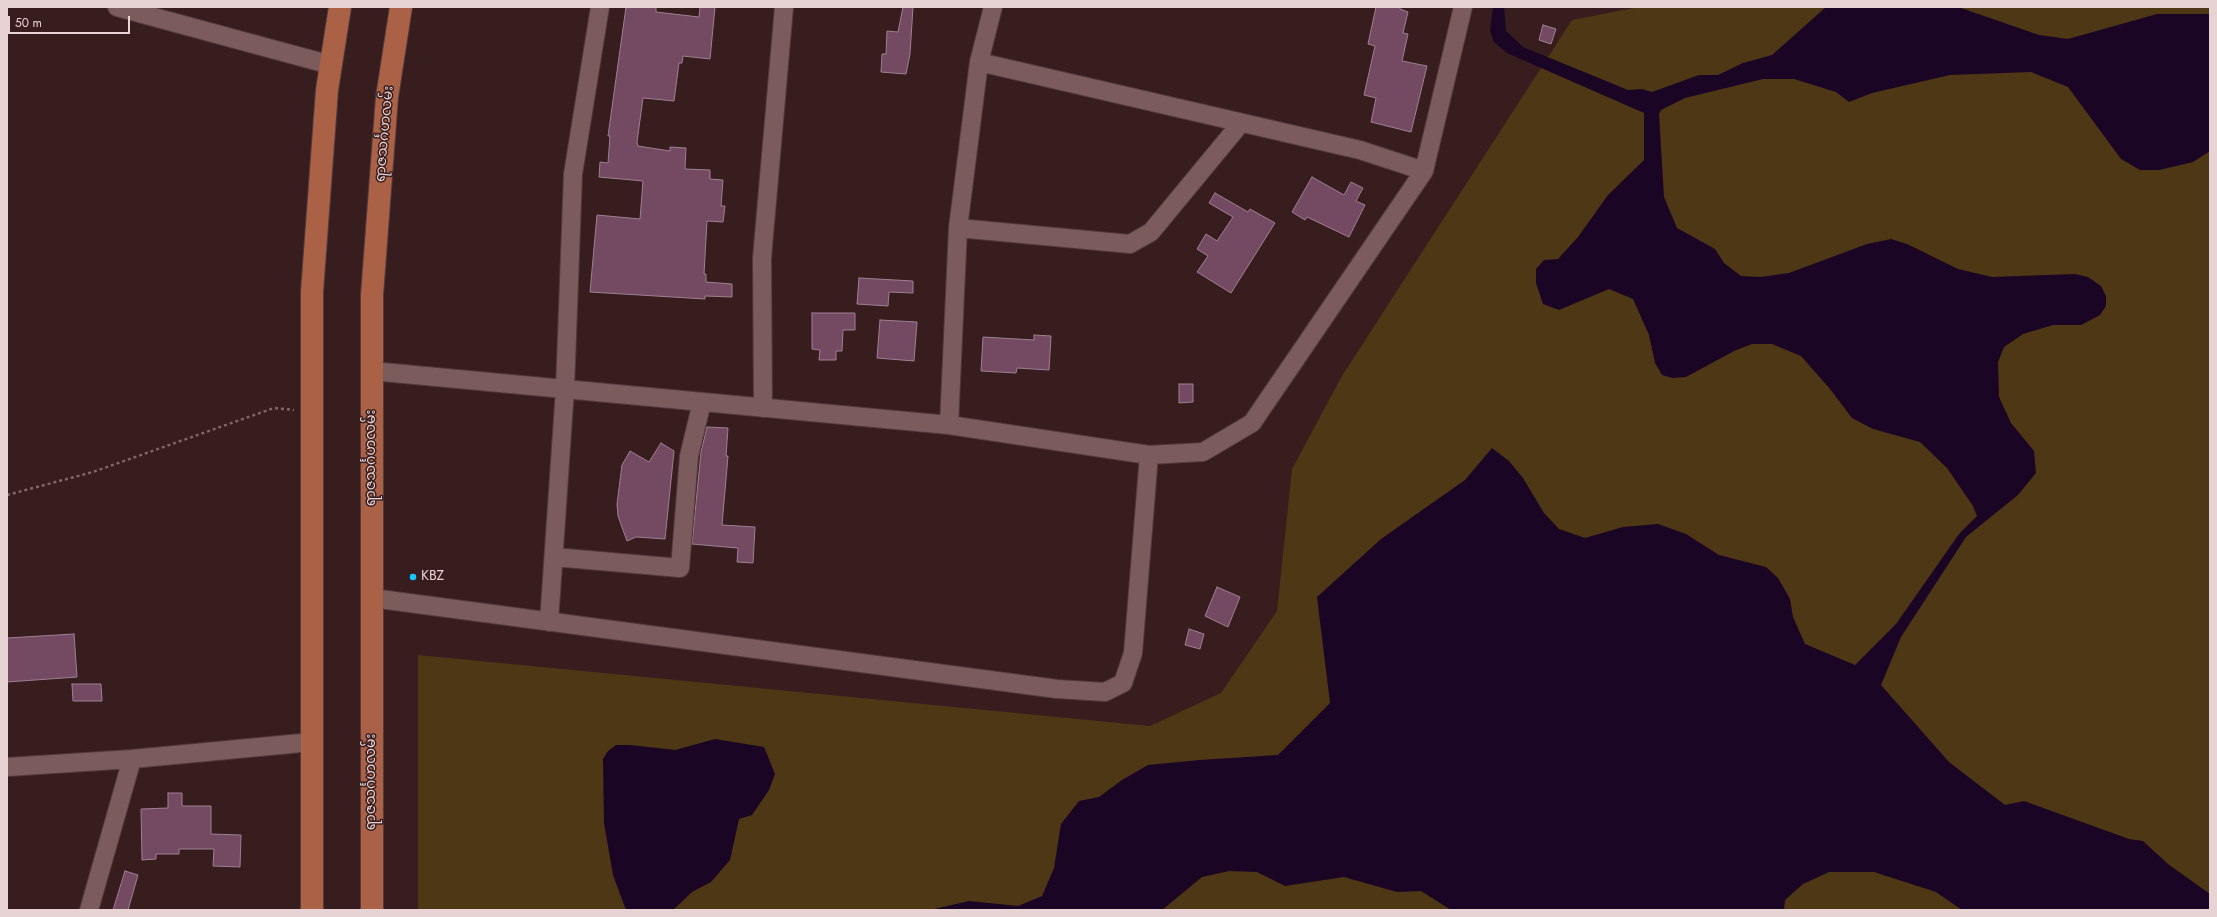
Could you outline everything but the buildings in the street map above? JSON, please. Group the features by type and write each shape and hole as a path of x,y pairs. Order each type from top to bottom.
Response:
{"main road":[{"path":"312,910 312,292 327,90 340,7"},
{"name":"ရာဇသင်္ဂဟလမ်း","path":"372,910 372,294 387,97 401,7"}],"street":[{"path":"116,7 331,65"},
{"path":"549,622 565,389 572,174 600,7"},
{"path":"763,408 762,258 784,7"},
{"path":"949,425 958,228 979,62 993,7"},
{"path":"372,372 949,425 1149,455 1203,452 1252,423 1424,171 1463,7"},
{"path":"979,62 1360,150 1424,171"},
{"path":"958,228 1130,244 1151,232 1241,123"},
{"path":"554,557 680,568 689,456 702,402"},
{"path":"372,598 1057,689 1105,692 1123,683 1133,653 1149,455"},
{"path":"7,767 132,759 312,742"},
{"path":"89,910 132,759"}],"path":[{"path":"7,495 93,472 274,408 312,411"}],"shaded area":[{"path":"1493,7 1504,7 1506,31 1523,47 1628,90 1642,89 1652,92 1699,75 1718,75 1743,63 1772,55 1826,7 1961,8 2039,35 2068,39 2157,14 2210,14 2210,151 2193,162 2159,170 2140,170 2121,159 2068,87 2031,72 1950,75 1872,93 1849,102 1836,92 1794,79 1763,79 1685,98 1661,110 1659,114 1664,197 1677,228 1715,249 1724,263 1741,276 1760,277 1789,273 1867,244 1891,239 1907,244 1958,269 1992,277 2075,274 2088,277 2101,286 2106,296 2106,306 2100,315 2081,325 2053,325 2023,334 2004,347 1998,362 1999,397 2011,423 2034,451 2036,473 2018,495 1966,537 1901,637 1881,685 1949,762 2005,805 2024,801 2129,839 2143,841 2168,864 2210,894 2210,910 1962,910 1936,892 1874,872 1829,872 1803,884 1785,900 1784,910 1451,910 1421,891 1397,892 1344,877 1285,886 1257,872 1229,871 1202,877 1162,910 930,910 969,901 1018,906 1042,896 1054,868 1061,824 1079,801 1099,797 1122,780 1148,765 1278,755 1330,703 1317,597 1381,539 1465,480 1492,448 1509,461 1523,478 1544,513 1559,529 1585,538 1623,527 1658,524 1686,534 1719,555 1766,567 1778,578 1790,599 1793,617 1805,644 1855,665 1896,624 1959,534 1977,516 1973,506 1947,468 1920,442 1873,429 1852,418 1830,389 1801,356 1772,344 1752,344 1734,351 1686,377 1672,378 1662,375 1655,363 1649,335 1633,299 1609,289 1559,310 1543,304 1536,283 1536,269 1544,260 1558,259 1578,237 1608,195 1644,160 1644,113 1507,53 1494,42 1490,31"},
{"path":"1639,7 2210,7 2210,910 418,910 418,655 1150,726 1221,693 1277,611 1292,469 1342,376 1572,20"},
{"path":"715,739 764,747 775,774 769,790 752,815 739,819 730,860 711,882 692,892 673,910 626,910 613,875 604,823 603,759 608,751 616,745 675,750"}],"place":[{"name":"KBZ","path":"413,577"}]}
